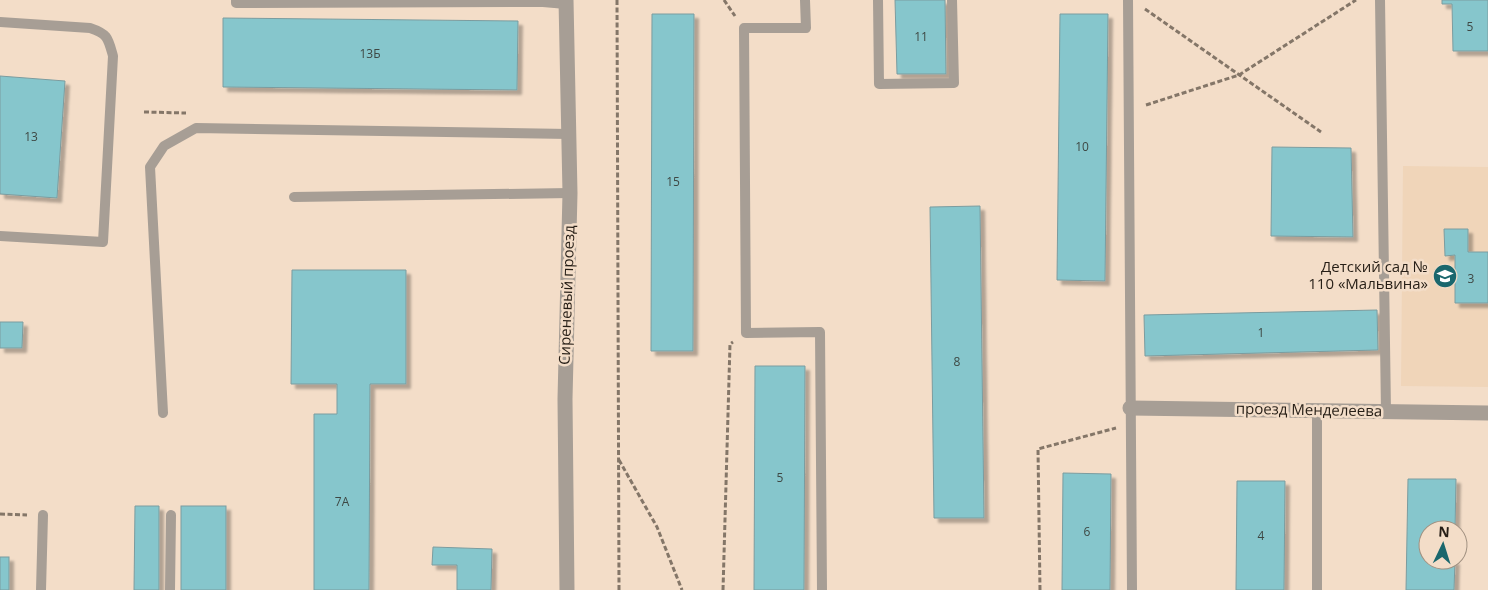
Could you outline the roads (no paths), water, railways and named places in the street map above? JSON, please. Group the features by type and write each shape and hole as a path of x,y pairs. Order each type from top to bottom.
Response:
{"street":[{"name":"Сиреневый проезд","path":"566,2 570,193 564,399 567,590"},
{"name":"проезд Менделеева","path":"1130,408 1488,413"}],"lane":[{"path":"236,0 236,3 566,2"},
{"path":"806,0 806,28 744,28 746,333 820,332 822,590"},
{"path":"878,0 879,84 954,83 952,0"},
{"path":"1128,0 1132,590"},
{"path":"1380,0 1386,411"},
{"path":"0,22 90,28 102,32 109,41 113,56 103,242 0,236"},
{"path":"163,413 150,168 164,146 196,128 569,134"},
{"path":"294,197 570,193"},
{"path":"1317,410 1317,590"},
{"path":"41,590 43,515"},
{"path":"170,590 171,515"}],"place":[{"name":"Детский сад № 110 «Мальвина»","path":"1445,276"}]}
